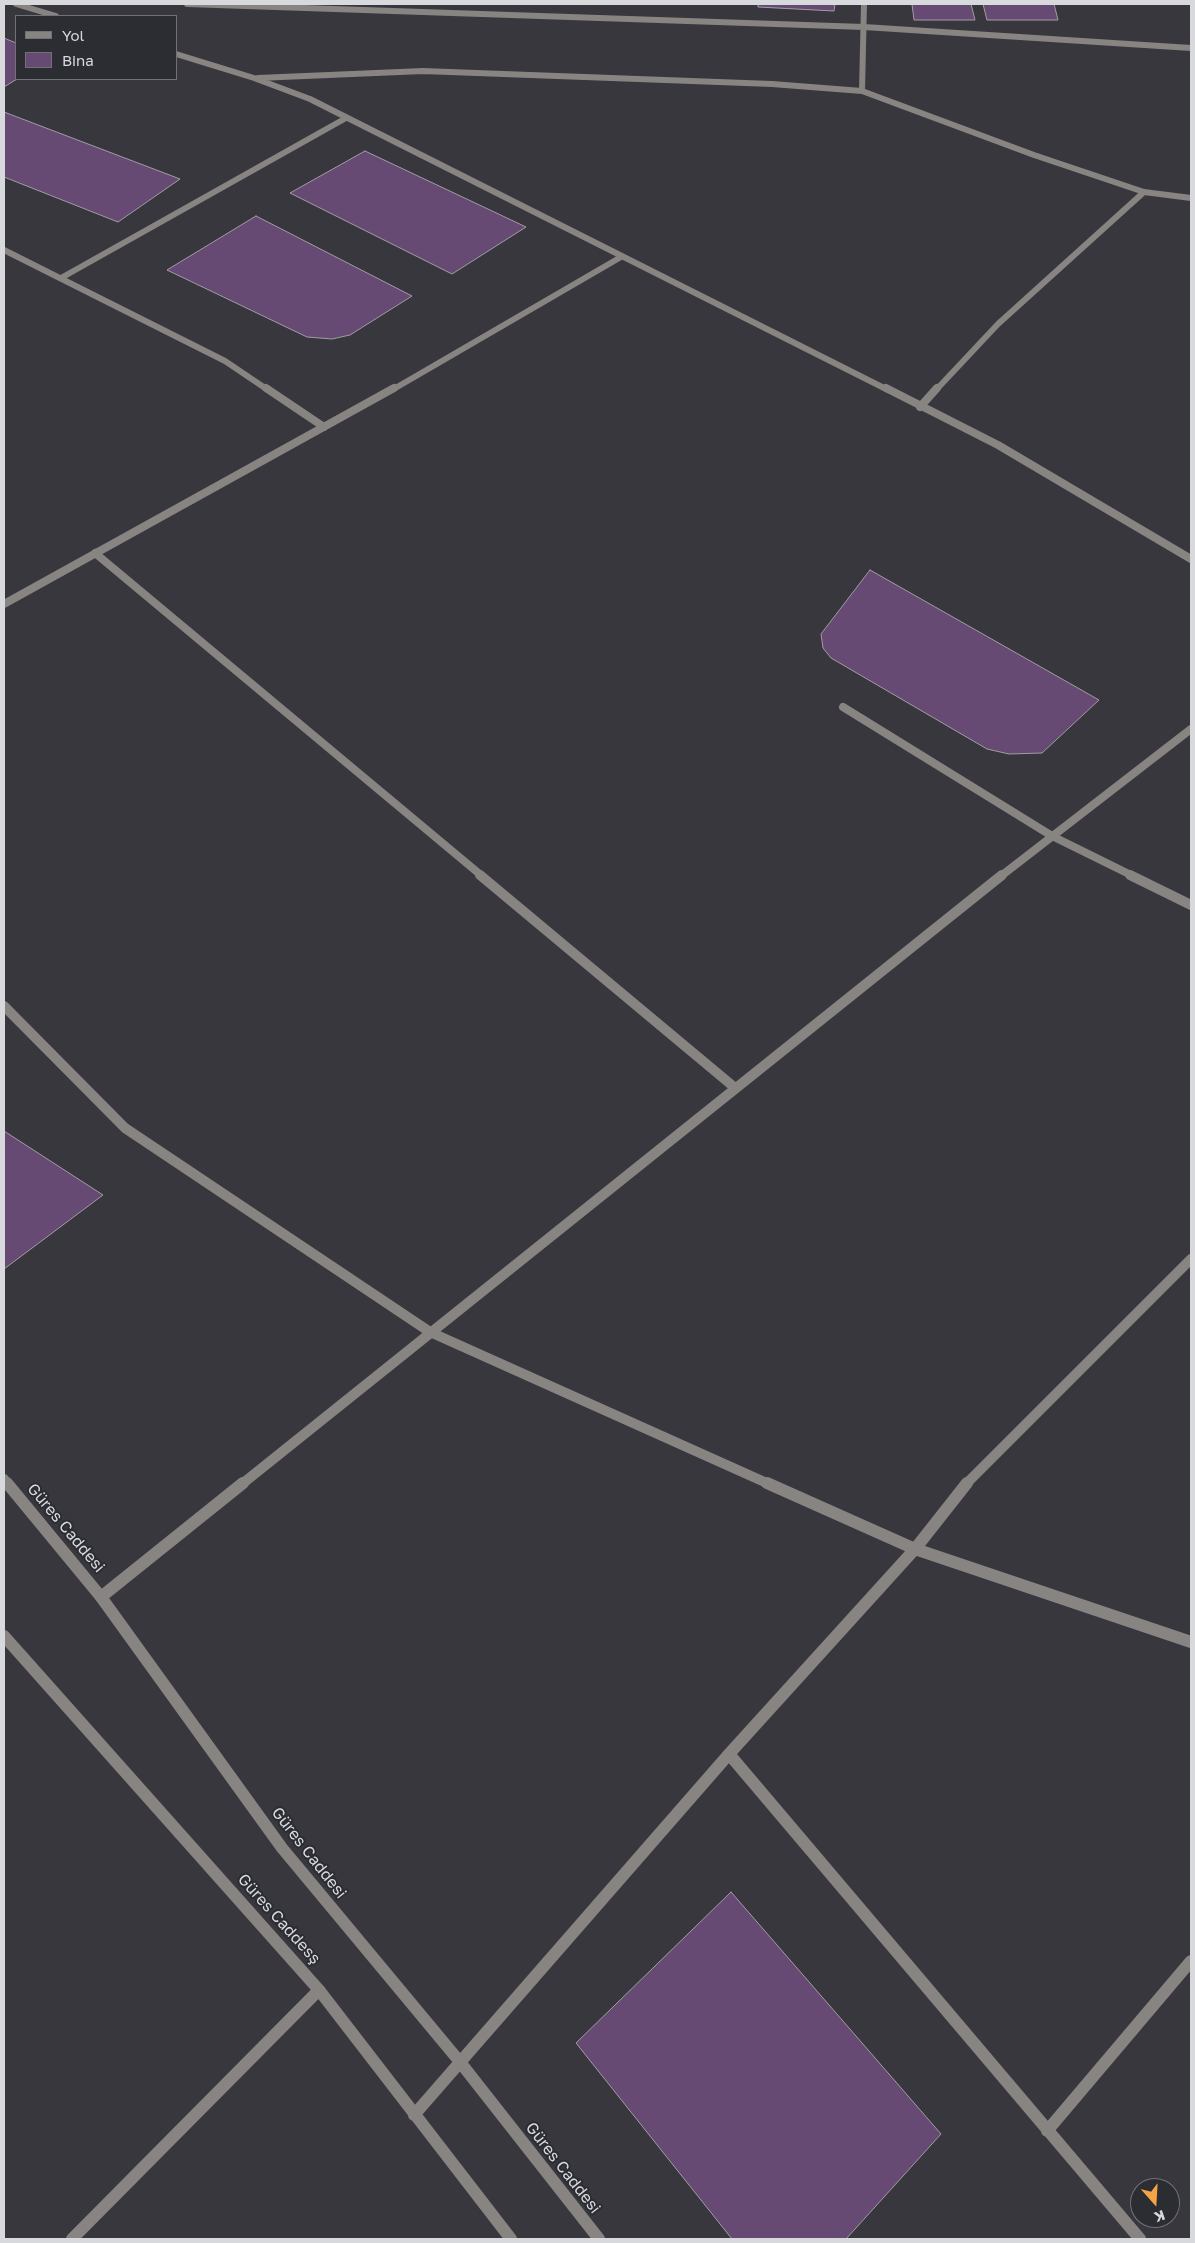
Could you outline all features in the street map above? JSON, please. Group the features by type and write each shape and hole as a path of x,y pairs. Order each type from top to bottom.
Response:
{"street":[{"path":"16,4 53,15"},
{"path":"187,4 348,6 864,26 1191,48"},
{"path":"862,91 864,4"},
{"path":"178,55 254,78 310,100 998,445 1191,559"},
{"path":"254,78 423,71 772,84 862,91 1034,155 1144,192 1191,198"},
{"path":"60,278 346,118"},
{"path":"920,406 998,324 1144,192"},
{"path":"4,250 225,361 324,427"},
{"path":"4,604 324,427 621,257"},
{"path":"95,553 734,1087"},
{"path":"843,706 1052,836 1191,905"},
{"path":"102,1597 734,1087 1191,729"},
{"path":"4,1006 125,1128 430,1332 914,1549 1191,1642"},
{"path":"414,2115 729,1754 914,1549 970,1479 1191,1259"},
{"name":"Güres Caddesi","path":"4,1478 102,1597 282,1848 460,2062 599,2239"},
{"name":"Güres Caddesş","path":"4,1636 319,1990 511,2239"},
{"path":"729,1754 1140,2239"},
{"path":"1047,2131 1191,1961"},
{"path":"72,2239 319,1990"}],"building":[{"path":"758,4 835,4 834,11 758,7"},
{"path":"912,4 971,4 975,20 914,20"},
{"path":"983,4 1054,4 1058,20 987,20"},
{"path":"4,38 15,43 15,80 4,87"},
{"path":"4,112 180,179 118,222 4,177"},
{"path":"365,151 526,227 452,274 290,193"},
{"path":"256,216 412,296 350,335 332,339 307,337 167,270"},
{"path":"870,570 1099,700 1042,753 1009,754 987,749 831,658 823,648 821,634"},
{"path":"4,1131 103,1195 4,1269"},
{"path":"731,1892 941,2134 846,2239 732,2239 576,2043"}]}
